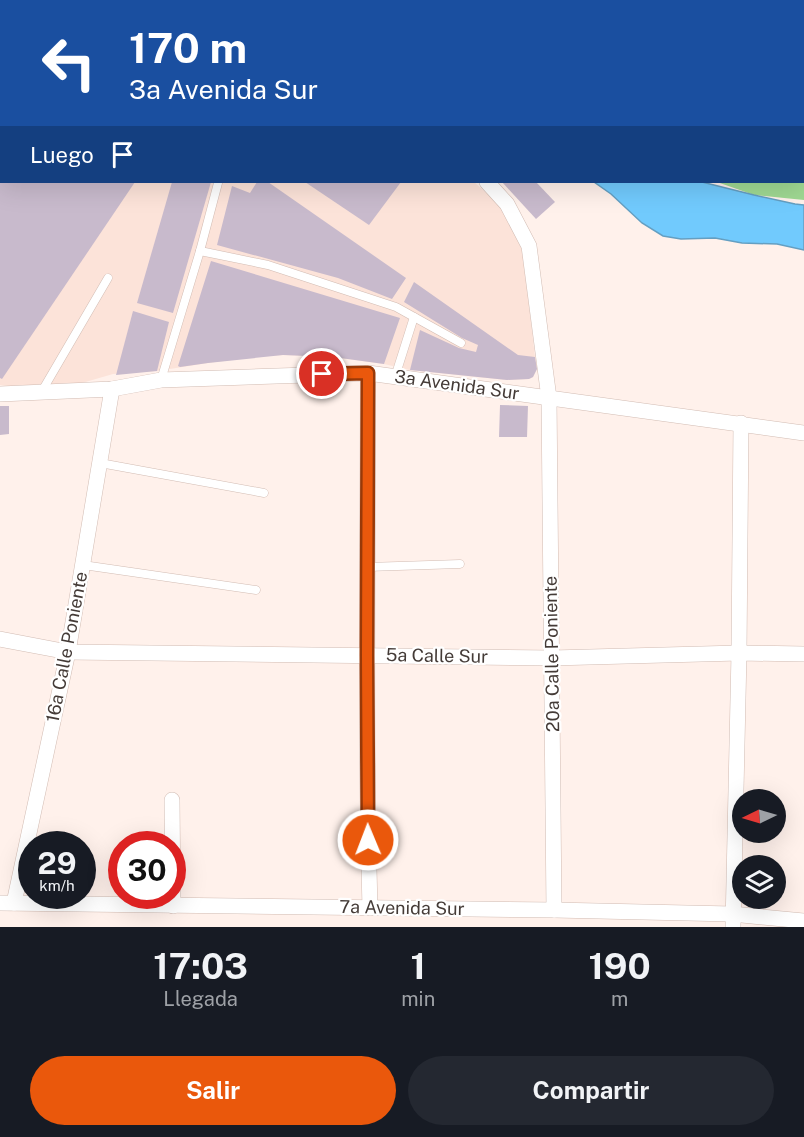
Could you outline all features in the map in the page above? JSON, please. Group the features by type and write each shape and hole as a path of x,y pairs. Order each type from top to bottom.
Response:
{"street":[{"name":"20a Calle Poniente","path":"488,183 507,204 529,246 549,398 554,910"},
{"name":"3a Avenida Sur","path":"0,394 112,389 162,380 368,373 804,433"},
{"path":"368,373 367,656 370,908"},
{"name":"16a Calle Poniente","path":"7,903 68,652 112,389"},
{"path":"733,921 741,423"},
{"name":"5a Calle Sur","path":"0,639 68,652 552,658 739,653 804,654"},
{"path":"172,800 172,831"},
{"name":"7a Avenida Sur","path":"7,903 108,905"},
{"name":"7a Avenida Sur","path":"186,906 554,910 733,921 804,921"}],"lane":[{"path":"162,380 218,183"},
{"path":"200,251 268,265 396,307 461,343"},
{"path":"41,392 108,278"},
{"path":"395,376 414,317"},
{"path":"99,463 264,493"},
{"path":"367,567 460,564"},
{"path":"83,565 256,590"}],"shaded area":[{"path":"0,183 475,183 502,207 523,251 537,369 533,377 529,379 507,380 410,370 333,357 283,355 157,371 113,374 82,383 0,385"}],"green space":[{"path":"720,183 804,183 804,200 754,195"}],"water":[{"path":"595,183 706,183 804,205 804,250 777,244 663,236 642,223 611,194"}],"building":[{"path":"0,183 134,183 2,379 0,378"},
{"path":"172,183 211,183 173,313 137,303"},
{"path":"256,183 269,183 406,278 392,299 338,278 217,245 232,186 250,193"},
{"path":"306,183 400,183 369,225"},
{"path":"503,183 537,183 555,202 536,219"},
{"path":"211,261 400,318 384,364 333,357 283,355 178,366"},
{"path":"414,282 518,355 535,357 537,369 533,377 507,380 410,370 420,330 459,348 476,352 478,345 462,338 404,302"},
{"path":"133,311 169,322 157,371 116,375"},
{"path":"500,405 528,406 527,437 499,437"},
{"path":"0,406 9,406 9,434 0,435"}],"route":[{"path":"322,374 368,373 368,840"}]}
